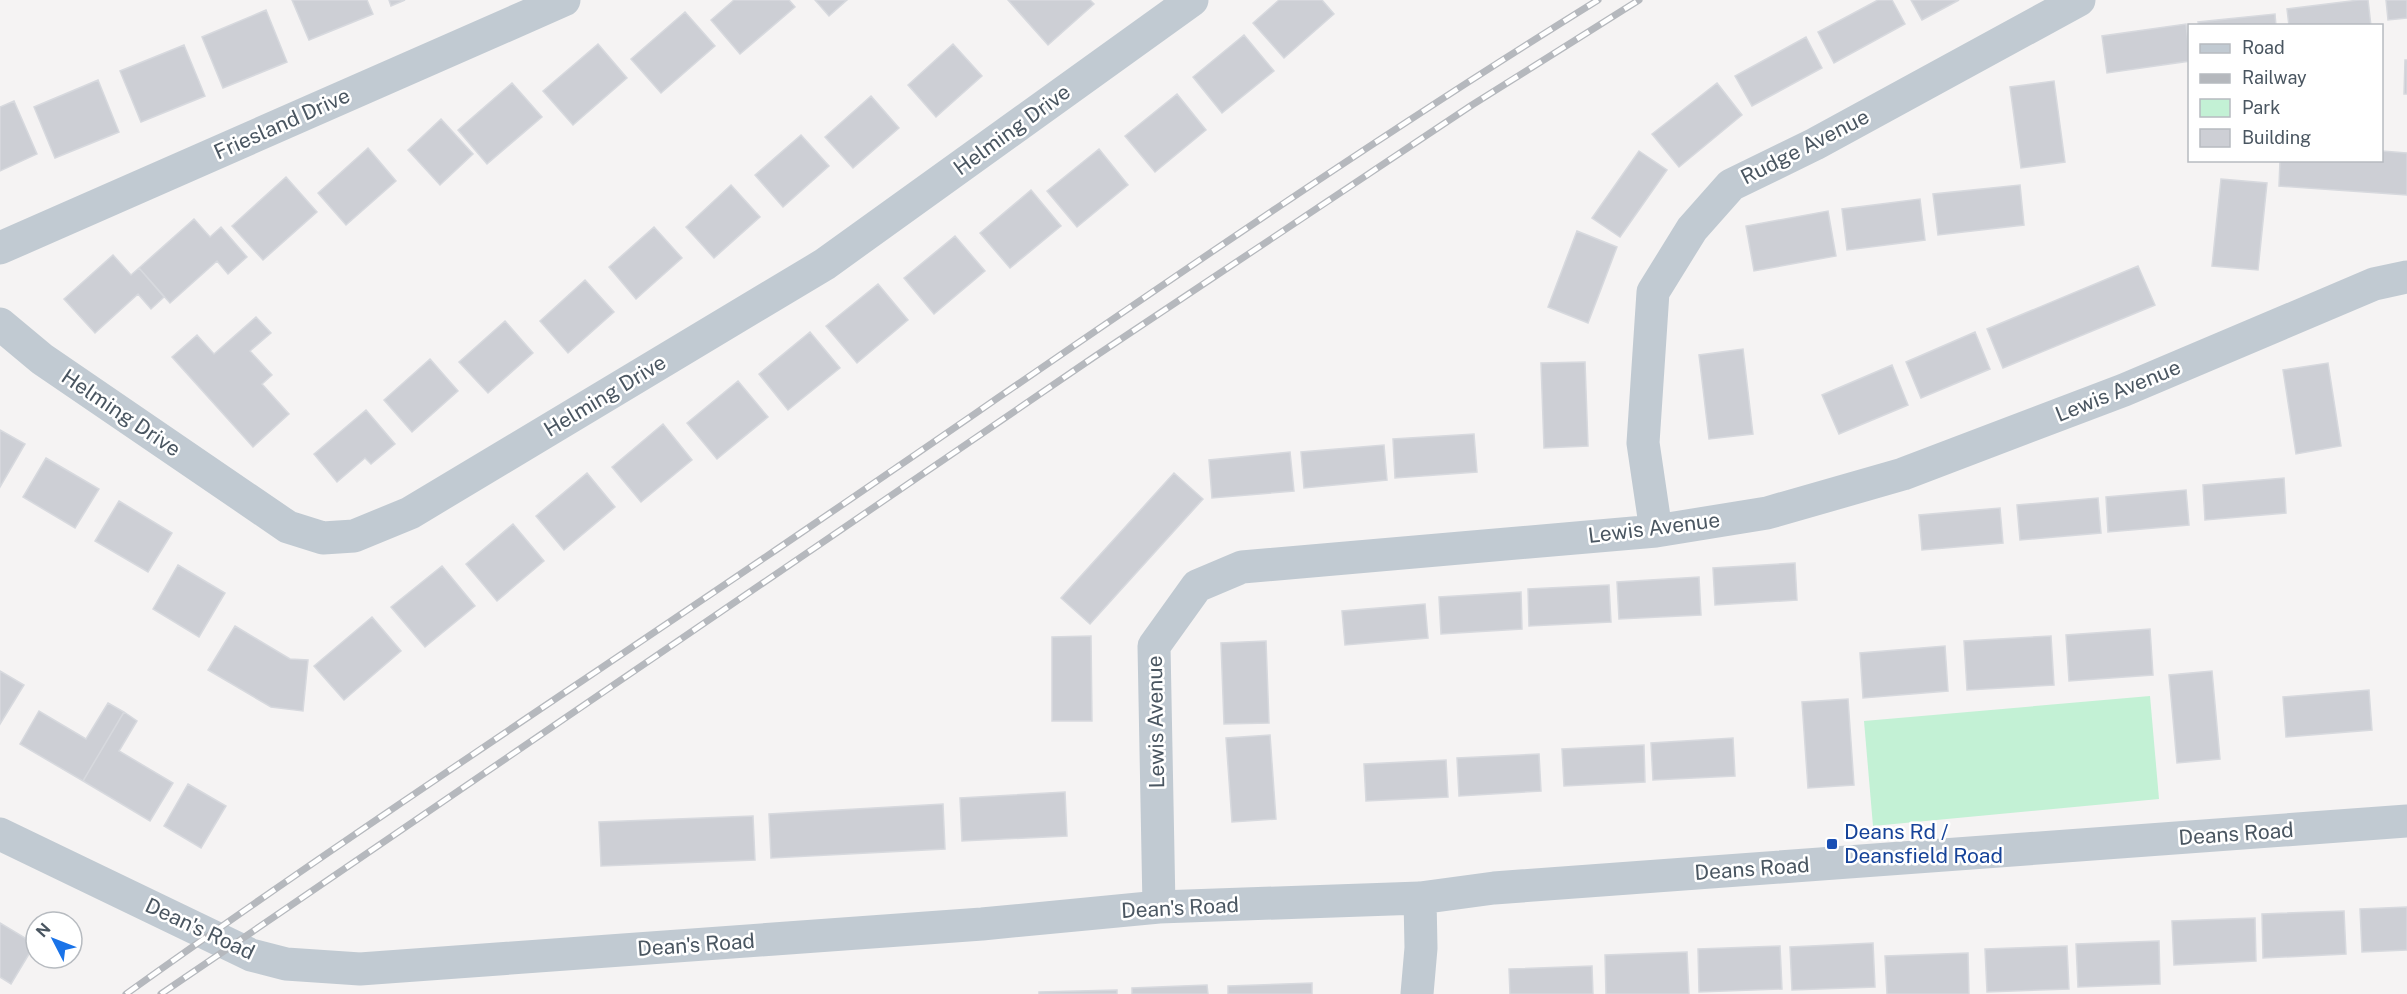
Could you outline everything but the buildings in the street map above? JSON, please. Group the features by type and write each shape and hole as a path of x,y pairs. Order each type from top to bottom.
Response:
{"street":[{"name":"Friesland Drive","path":"0,248 564,0"},
{"name":"Rudge Avenue","path":"1656,531 1643,443 1653,292 1692,228 1731,185 1815,144 2079,0"},
{"name":"Helming Drive","path":"0,324 42,359 288,527 322,538 354,536 410,513 825,264 1176,5"},
{"name":"Lewis Avenue","path":"1160,907 1154,646 1197,586 1242,567 1656,531 1767,513 1903,474 2124,390 2374,284 2407,277"},
{"name":"Deans Road","path":"1420,898 1505,887 2407,821"},
{"name":"Dean's Road","path":"0,834 251,955 286,964 350,969 982,924 1160,907 1420,898"},
{"path":"1417,994 1421,948 1420,898"}],"green space":[{"path":"2150,696 2159,799 1873,826 1864,721"}],"railway":[{"path":"126,994 381,816 1202,258 1399,127 1598,0"},
{"path":"161,994 1094,357 1472,105 1639,0"}],"place":[{"name":"Deans Rd / Deansfield Road","path":"1832,844"}]}
